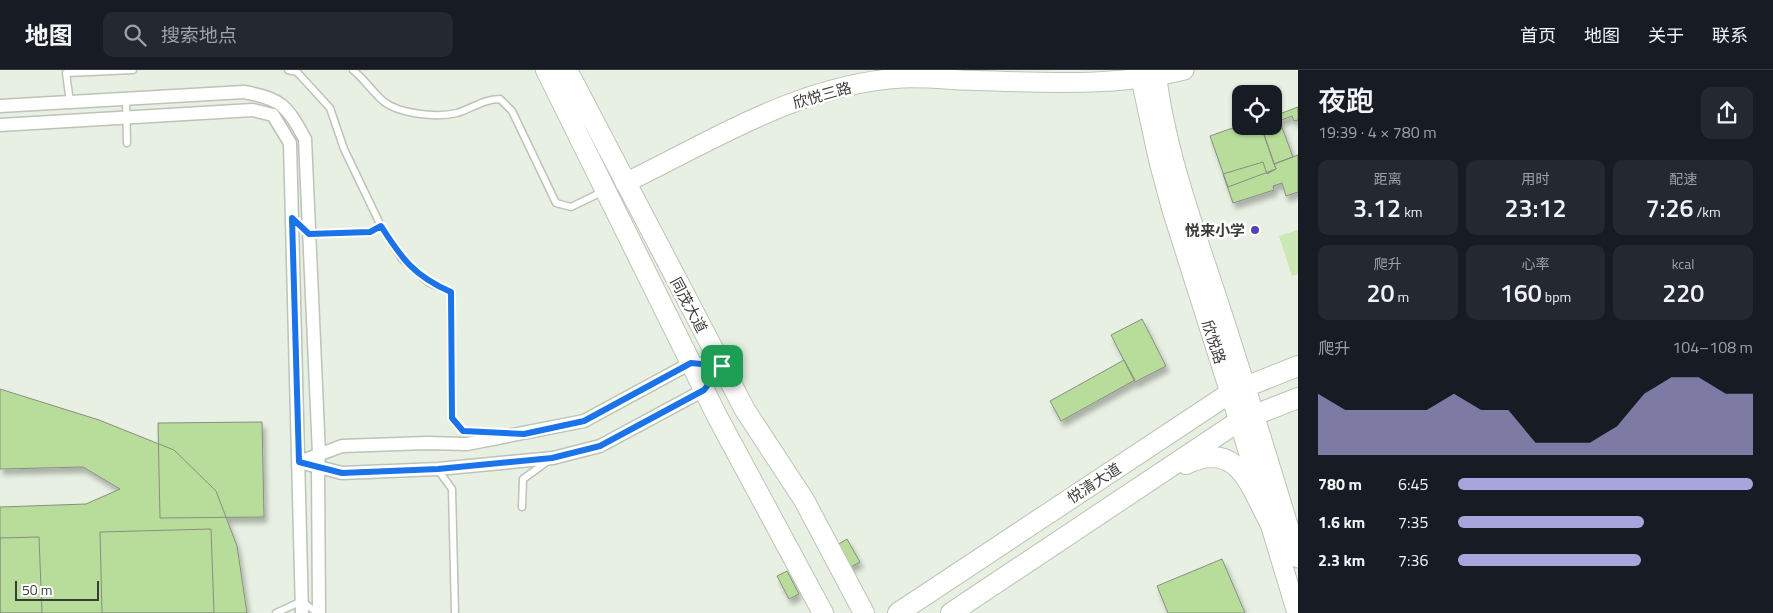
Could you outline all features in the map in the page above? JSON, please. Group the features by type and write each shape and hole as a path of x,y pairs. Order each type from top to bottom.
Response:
{"main road":[{"name":"同茂大道","path":"546,70 704,390 823,613"},
{"name":"同茂大道","path":"566,70 746,410 804,500 864,613"},
{"name":"欣悦三路","path":"626,183 740,123 813,96 867,83 902,78 1077,83 1184,70"},
{"name":"欣悦路","path":"1148,74 1174,159 1238,389 1298,558"},
{"name":"悦清大道","path":"898,613 1238,389 1298,366"},
{"name":"悦清大道","path":"951,613 1247,418 1298,398"},
{"name":"欣悦路","path":"1247,418 1270,523 1297,613"},
{"path":"1146,483 1190,462 1214,456 1223,457 1239,468 1270,523"}],"street":[{"path":"0,106 244,92 271,97 292,115 305,139 319,460 318,613"},
{"path":"0,125 253,110 272,115 290,143 302,607"},
{"path":"299,462 319,460 342,446 427,443 467,444 584,421 691,363 722,366"},
{"path":"319,460 342,473 438,469 552,458 600,446 704,390 722,366"}],"lane":[{"path":"70,102 66,73 133,70"},
{"path":"288,70 297,72 330,108 344,149 381,226 402,259 428,282 451,292 452,418 463,431 524,434"},
{"path":"353,70 384,102 420,115 450,115 474,108 487,99 500,100 512,111 556,203 571,207 605,191"},
{"path":"126,99 127,143"},
{"path":"292,218 309,234 370,232 381,226"},
{"path":"522,507 523,479 552,458"},
{"path":"438,469 452,489 455,613"},
{"path":"276,613 302,607 318,613"}],"green space":[{"path":"1298,230 1298,274 1292,276 1279,236"}],"building":[{"path":"1298,107 1298,120 1294,121 1292,116 1282,120 1282,113"},
{"path":"1282,127 1293,157 1274,164 1264,135 1282,135"},
{"path":"1232,128 1232,135 1264,135 1276,169 1228,187 1210,136"},
{"path":"1298,155 1298,192 1286,196 1282,183 1273,186 1274,190 1233,203 1223,174 1263,162 1267,174 1276,169 1274,164"},
{"path":"1142,319 1166,366 1135,382 1111,335"},
{"path":"1124,360 1135,380 1061,421 1050,401"},
{"path":"0,389 99,420 174,450 216,491 237,546 247,613 0,613 0,507 86,504 120,489 83,467 0,469"},
{"path":"262,422 264,517 160,518 158,423"},
{"path":"211,529 214,613 102,613 100,532"},
{"path":"39,537 42,613 0,613 0,538"},
{"path":"847,539 860,562 849,568 837,545"},
{"path":"1222,559 1245,613 1168,613 1157,586"},
{"path":"787,571 799,594 789,599 777,576"}],"place":[{"name":"悦来小学","path":"1255,230"}],"route":[{"path":"292,218 309,234 370,232 381,226 402,259 428,282 451,292 452,418 463,431 524,434 584,421 652,386 691,363 722,366 704,390 600,446 552,458 438,469 342,473 299,462 292,218"}]}
